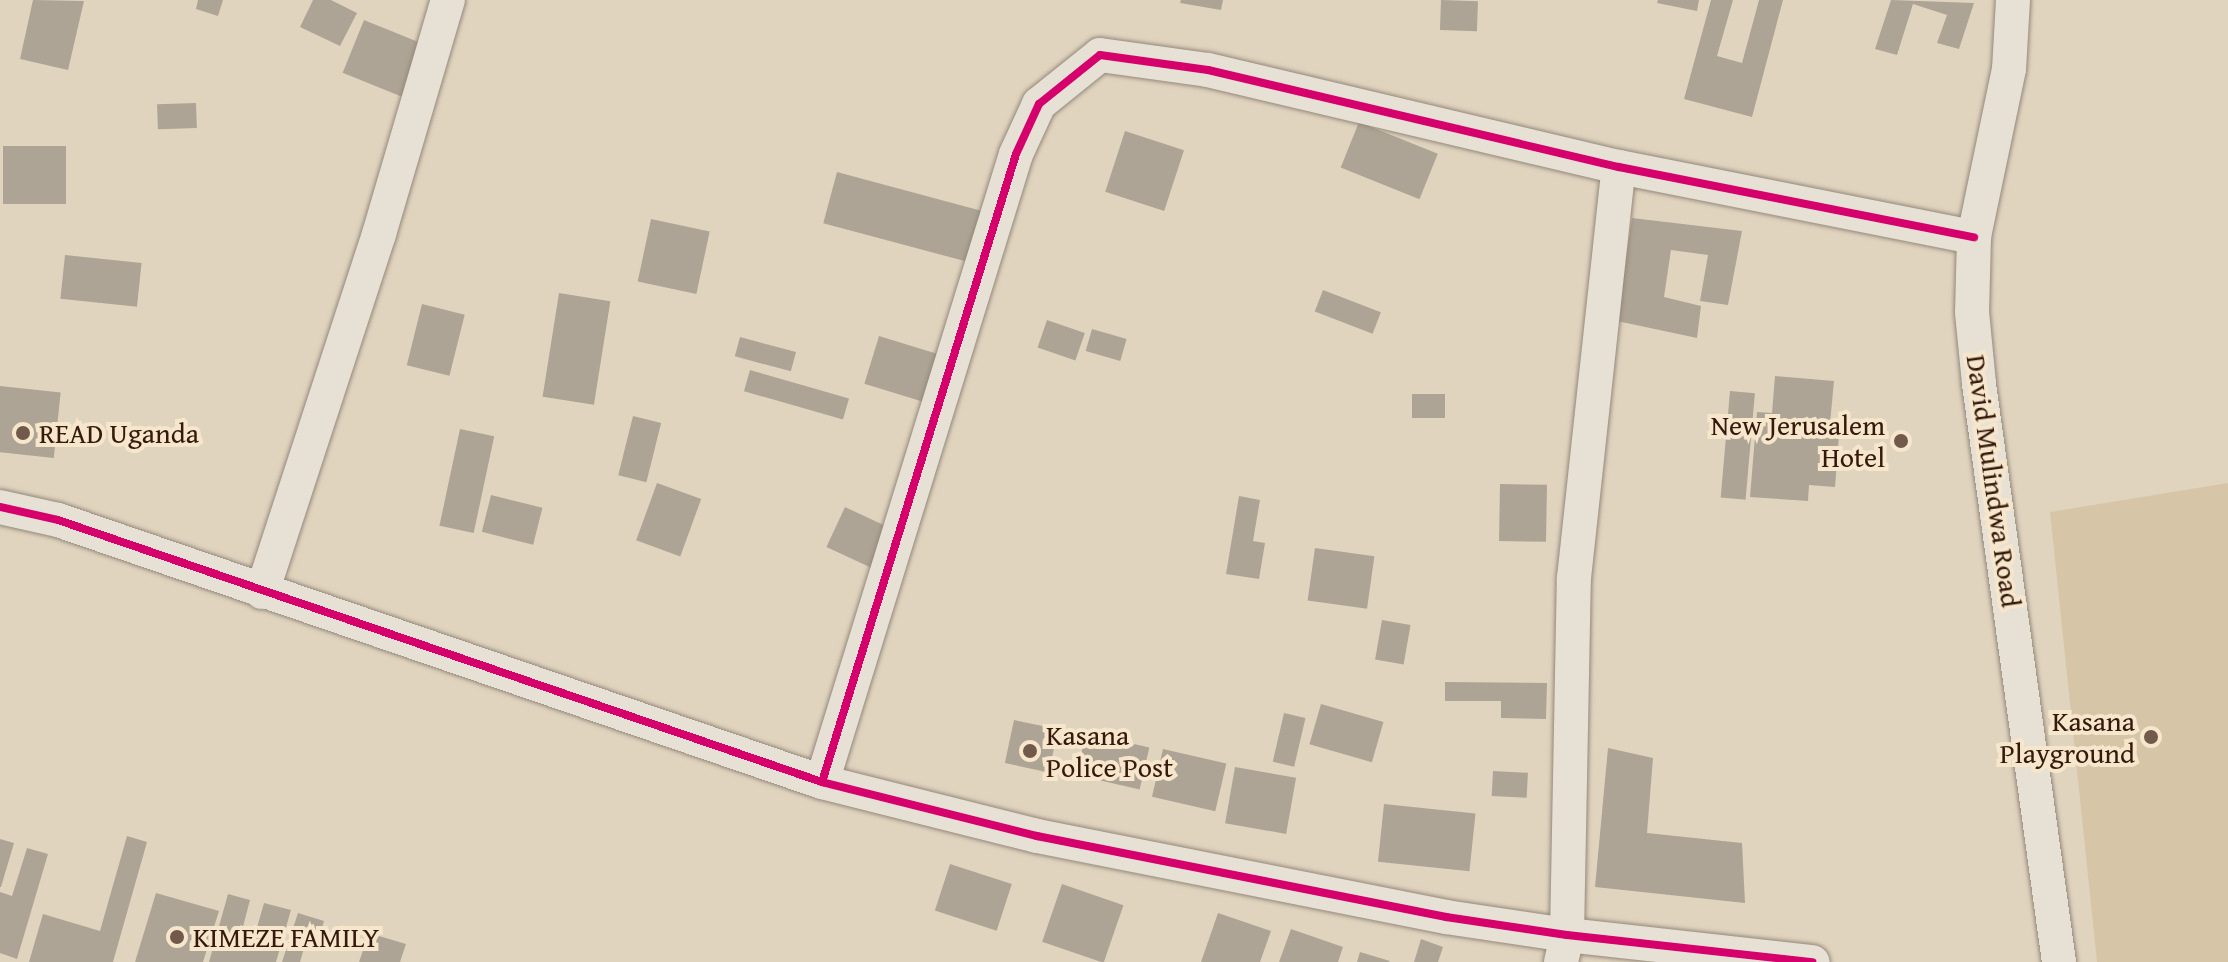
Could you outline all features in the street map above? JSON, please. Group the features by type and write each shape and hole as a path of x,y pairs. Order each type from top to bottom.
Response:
{"street":[{"path":"262,592 379,234 448,0"},
{"name":"David Mulindwa Road","path":"2013,0 2009,69 1974,237 1972,312 1979,384 2059,962"},
{"path":"822,782 1016,154 1039,104 1100,55 1208,70 1619,167 1974,237"},
{"path":"1564,949 1574,578 1619,167"},
{"path":"0,507 58,520 822,782 1037,836 1446,917 1564,949 1813,962"}],"shaded area":[{"name":"Kasana Playground","path":"2228,483 2228,962 2097,962 2050,512"}],"building":[{"path":"33,0 84,1 68,70 20,59"},
{"path":"198,0 223,0 218,16 196,9"},
{"path":"313,0 331,0 357,13 340,46 300,27"},
{"path":"1181,0 1223,0 1221,10 1180,3"},
{"path":"1441,0 1478,1 1477,31 1440,30"},
{"path":"1658,0 1699,0 1697,11 1657,3"},
{"path":"1711,0 1733,0 1717,56 1742,63 1759,0 1783,0 1752,117 1684,99"},
{"path":"1891,0 1974,3 1959,49 1937,43 1947,15 1913,4 1897,55 1875,49"},
{"path":"364,20 423,44 402,97 343,73"},
{"path":"196,103 197,128 158,129 157,104"},
{"path":"1359,122 1438,154 1419,199 1341,167"},
{"path":"1125,131 1184,150 1164,211 1105,192"},
{"path":"3,146 66,146 66,204 3,204"},
{"path":"837,172 989,213 975,264 823,223"},
{"path":"1632,218 1742,231 1728,305 1700,301 1708,255 1671,250 1664,297 1701,306 1697,338 1617,321"},
{"path":"651,219 710,231 696,294 638,282"},
{"path":"65,255 142,263 137,307 60,299"},
{"path":"1323,290 1381,312 1373,334 1315,311"},
{"path":"559,293 610,301 594,405 543,397"},
{"path":"422,304 465,315 449,376 407,365"},
{"path":"1047,320 1085,333 1075,360 1038,347"},
{"path":"1092,329 1127,339 1120,361 1086,351"},
{"path":"879,336 945,356 930,404 864,384"},
{"path":"740,337 796,352 791,371 735,356"},
{"path":"750,370 849,398 843,420 744,391"},
{"path":"1775,376 1834,381 1829,434 1839,435 1835,487 1809,485 1808,501 1750,497 1757,412 1772,413"},
{"path":"0,386 61,392 54,458 0,452"},
{"path":"1730,391 1755,393 1746,500 1721,498"},
{"path":"1412,394 1445,394 1445,418 1412,418"},
{"path":"633,416 661,423 646,482 618,475"},
{"path":"460,429 494,436 474,533 439,526"},
{"path":"657,483 701,499 680,556 636,540"},
{"path":"1500,484 1547,485 1546,542 1499,541"},
{"path":"491,495 542,508 533,545 482,532"},
{"path":"1239,496 1260,500 1253,541 1265,543 1259,579 1226,574"},
{"path":"845,507 898,532 880,572 826,547"},
{"path":"1315,548 1374,556 1367,609 1308,600"},
{"path":"1382,620 1411,625 1404,664 1375,659"},
{"path":"1445,682 1547,683 1546,719 1501,718 1501,701 1445,701"},
{"path":"1321,704 1383,722 1372,762 1309,744"},
{"path":"1284,713 1305,718 1294,767 1273,762"},
{"path":"1014,720 1058,729 1049,772 1005,763"},
{"path":"1086,733 1149,748 1140,790 1076,775"},
{"path":"1608,748 1653,758 1647,833 1742,843 1745,903 1595,887"},
{"path":"1163,749 1226,764 1215,811 1152,797"},
{"path":"1235,767 1296,778 1286,834 1225,823"},
{"path":"1493,771 1528,773 1527,798 1492,796"},
{"path":"1384,804 1475,814 1469,871 1378,862"},
{"path":"127,836 147,842 113,962 29,962 43,914 100,931"},
{"path":"0,839 14,843 1,887 0,887"},
{"path":"27,848 48,854 17,959 0,953 0,892 12,896"},
{"path":"950,864 1012,884 997,931 935,911"},
{"path":"1062,884 1123,905 1104,962 1042,942"},
{"name":"KIMEZE FAMILY","path":"156,893 219,911 203,962 135,962"},
{"path":"228,894 250,900 239,942 252,945 264,903 291,910 276,962 209,962"},
{"path":"298,913 324,921 320,934 309,931 300,962 282,962"},
{"path":"1218,913 1271,931 1260,962 1201,962"},
{"path":"1291,929 1343,947 1338,962 1279,962"},
{"path":"369,933 406,944 400,962 359,962"},
{"path":"1421,939 1443,947 1438,962 1414,962"},
{"path":"1360,952 1390,961 1357,962"}],"cycle path":[{"path":"822,782 1016,154 1039,104 1100,55 1208,70 1619,167 1974,237"},
{"path":"0,507 58,520 822,782 1037,836 1446,917 1567,935 1813,962"}],"place":[{"name":"READ Uganda","path":"23,433"},
{"name":"New Jerusalem Hotel","path":"1901,441"},
{"name":"Kasana Playground","path":"2151,737"},
{"name":"Kasana Police Post","path":"1030,751"},
{"name":"KIMEZE FAMILY","path":"177,937"}]}
